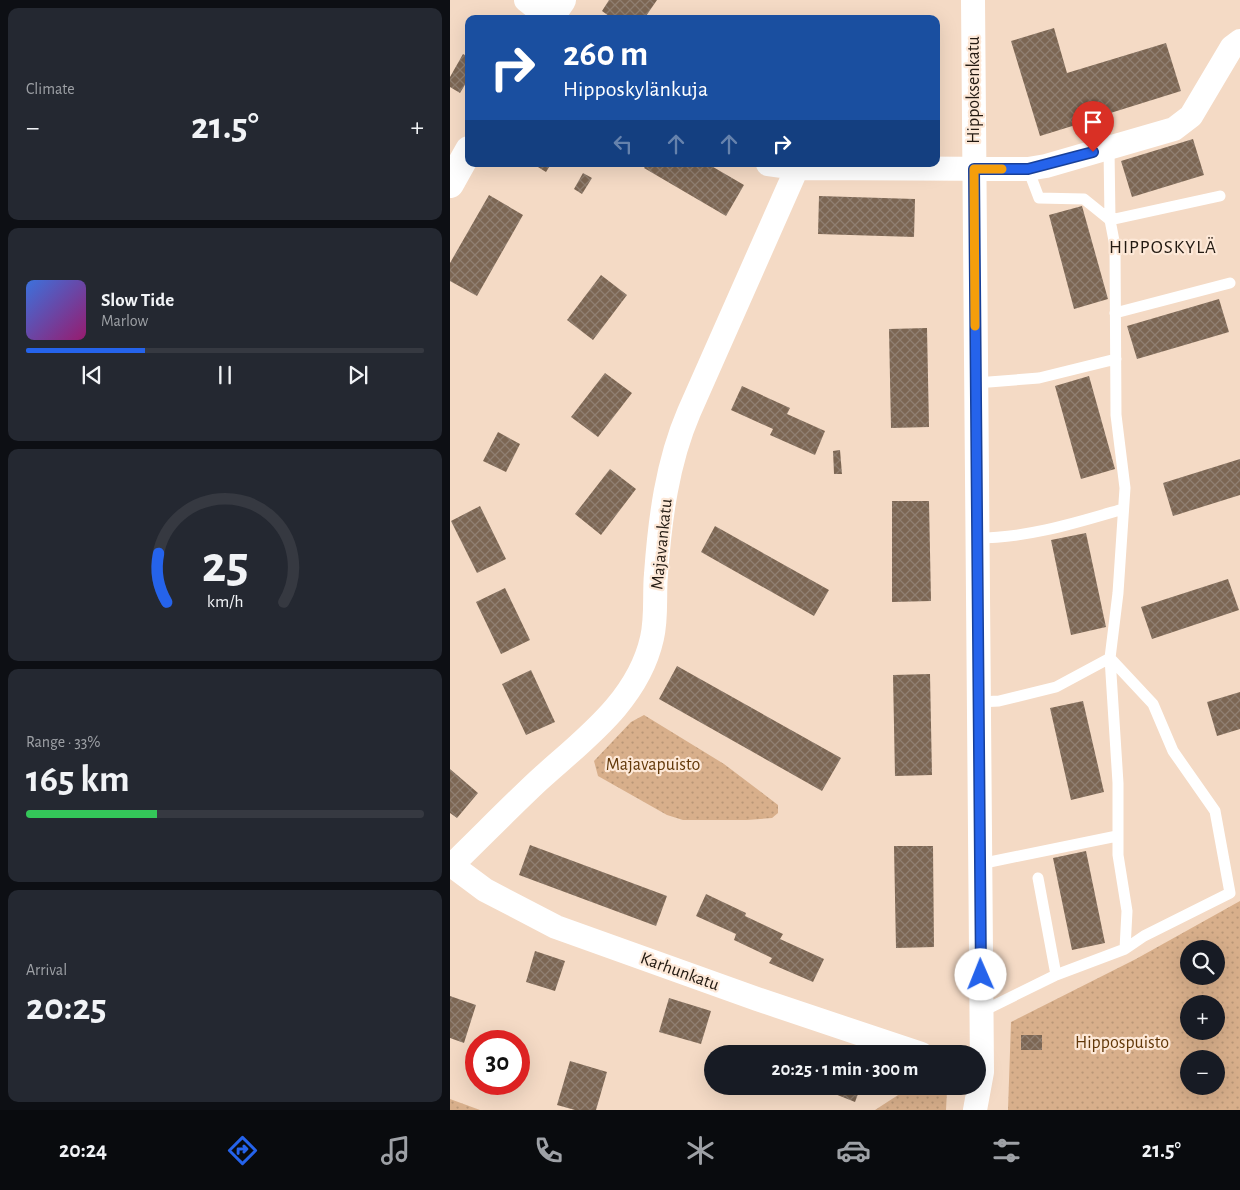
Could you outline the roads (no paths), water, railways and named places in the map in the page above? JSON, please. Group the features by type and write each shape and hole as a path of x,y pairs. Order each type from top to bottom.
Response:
{"street":[{"path":"526,0 544,15"},
{"path":"552,15 562,0"},
{"name":"Hippoksenkatu","path":"973,0 980,1045"},
{"path":"790,167 1028,169 1109,148 1174,129 1191,116 1232,47 1240,42"},
{"path":"450,184 465,157"},
{"name":"Majavankatu","path":"451,865 538,780 613,712 643,665 652,637 660,525 668,478 678,444 689,412 797,168"},
{"name":"Karhunkatu","path":"451,865 485,890 556,927 757,999 894,1045"},
{"name":"Hippoksenkatu","path":"975,1110 977,1095"}],"lane":[{"path":"1109,148 1110,220 1115,246 1116,415 1124,488 1118,594 1110,658 1118,783 1117,836 1127,911 1125,949"},
{"path":"1028,169 1039,198 1084,199 1110,220"},
{"path":"1110,220 1220,196"},
{"path":"1115,313 1230,283"},
{"path":"976,383 1039,378 1116,359"},
{"path":"977,538 999,538 1054,530 1123,508"},
{"path":"979,702 1000,701 1056,687 1110,658"},
{"path":"981,1012 1056,974 1125,949 1144,936 1235,890 1215,811 1173,751 1153,704 1110,658"},
{"path":"980,864 1117,836"},
{"path":"1038,878 1056,974"}],"district":[{"name":"HIPPOSKYLÄ","path":"1163,246"}],"park label":[{"name":"Majavapuisto","path":"653,764"},
{"name":"Hippospuisto","path":"1122,1042"}]}
